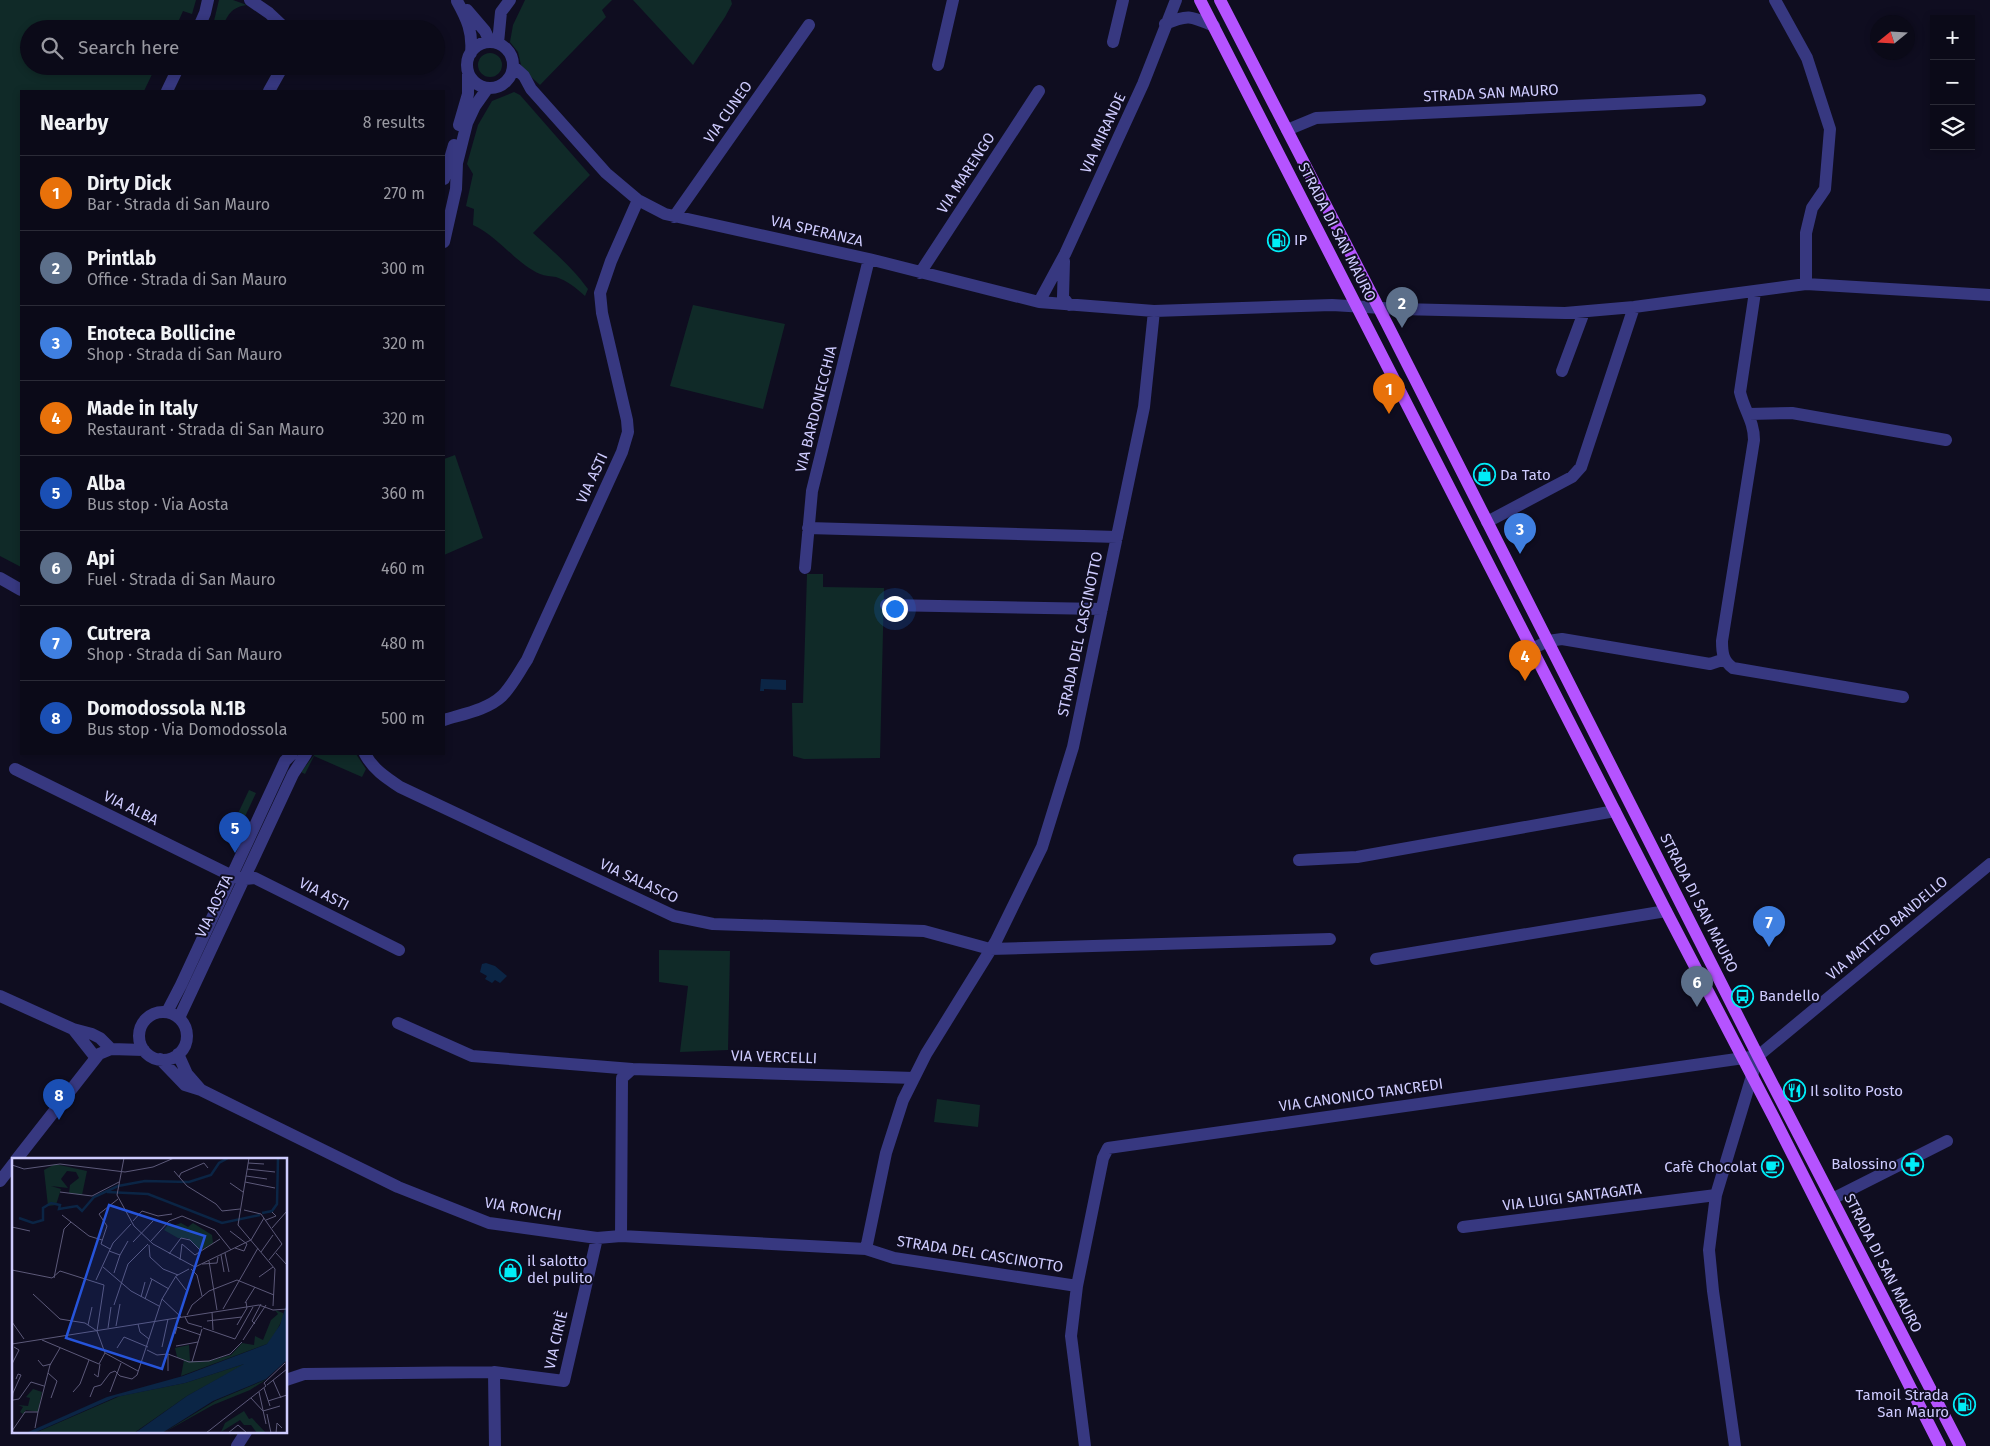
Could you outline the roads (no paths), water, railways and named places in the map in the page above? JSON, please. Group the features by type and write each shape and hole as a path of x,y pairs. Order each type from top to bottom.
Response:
{"main road":[{"name":"STRADA DI SAN MAURO","path":"1200,0 1940,1446"},
{"name":"STRADA DI SAN MAURO","path":"1220,0 1379,308 1758,1056 1960,1446"}],"street":[{"path":"202,20 208,0"},
{"path":"250,0 276,20"},
{"path":"457,0 475,18 494,43 510,52 512,71 502,86 487,89 476,84 468,74"},
{"path":"445,175 468,94 468,60 471,30 469,22 457,0"},
{"path":"494,43 501,12 510,0"},
{"path":"938,66 953,0"},
{"path":"1113,42 1124,0"},
{"name":"VIA MIRANDE","path":"1039,302 1065,254 1143,84 1176,0"},
{"path":"1774,0 1807,58 1830,129 1825,189 1812,208 1806,233 1806,284"},
{"path":"1166,24 1182,16 1193,17 1214,26"},
{"name":"VIA CUNEO","path":"674,217 809,25"},
{"path":"470,53 476,47 494,43"},
{"name":"VIA SPERANZA","path":"512,71 525,81 606,173 649,207 674,217 869,259 1039,302 1154,312 1332,305 1565,313 1634,307 1806,284 1990,295"},
{"path":"167,90 175,75"},
{"path":"270,90 278,75"},
{"path":"445,238 456,189 450,161 475,106 487,89"},
{"name":"VIA MARENGO","path":"920,272 1039,90"},
{"name":"STRADA SAN MAURO","path":"1287,130 1316,118 1700,100"},
{"name":"VIA ASTI","path":"445,720 485,707 501,696 527,660 622,452 628,432 627,420 602,313 600,293 611,261 638,200"},
{"name":"VIA MIRANDE","path":"1065,254 1062,281 1063,297 1069,304"},
{"name":"VIA BARDONECCHIA","path":"805,568 812,491 869,259"},
{"path":"1755,292 1740,392 1743,405 1749,414 1754,428 1754,440 1722,641 1725,659 1733,668 1903,697"},
{"path":"1487,522 1572,477 1580,467 1634,307"},
{"name":"STRADA DEL CASCINOTTO","path":"1085,1446 1071,1336 1077,1286 894,1258 866,1248 886,1152 904,1100 926,1054 996,941 1042,846 1073,747 1144,407 1154,312"},
{"path":"1562,371 1584,312"},
{"path":"1749,414 1792,414 1946,440"},
{"path":"808,528 1116,537"},
{"path":"0,578 20,589"},
{"path":"886,605 1102,609"},
{"path":"1532,649 1548,641 1562,639 1710,664 1725,659"},
{"name":"VIA AOSTA","path":"167,1012 293,774 305,755"},
{"name":"VIA SALASCO","path":"366,755 369,762 381,775 400,786 674,916 712,924 924,931 990,949"},
{"name":"VIA AOSTA","path":"179,1018 288,756"},
{"name":"VIA ALBA","path":"15,769 238,877"},
{"path":"1299,860 1357,857 1615,811"},
{"name":"VIA MATTEO BANDELLO","path":"1758,1056 1990,864"},
{"name":"VIA ASTI","path":"238,877 255,878 399,950"},
{"path":"1376,959 1666,912"},
{"path":"990,949 1330,939"},
{"path":"0,996 73,1029 92,1034 117,1048 144,1050"},
{"path":"167,1012 179,1018 186,1030 186,1036 183,1049 178,1054 173,1057 160,1059 153,1057 144,1050 139,1036 140,1027 148,1017 154,1013 167,1012"},
{"name":"VIA VERCELLI","path":"398,1023 472,1056 632,1069 914,1078"},
{"path":"73,1029 96,1058"},
{"path":"18,1158 96,1058 103,1052 117,1048 139,1036"},
{"name":"VIA RONCHI","path":"178,1054 187,1074 202,1090"},
{"path":"1734,1446 1710,1271 1710,1250 1716,1195 1758,1056"},
{"name":"VIA CANONICO TANCREDI","path":"1077,1286 1103,1158 1108,1148 1758,1056"},
{"name":"VIA RONCHI","path":"160,1059 185,1085 202,1090 398,1187 489,1223 596,1238 621,1236 866,1248"},
{"path":"621,1236 622,1078 632,1069"},
{"path":"1832,1199 1947,1141"},
{"path":"0,1181 12,1166"},
{"name":"VIA LUIGI SANTAGATA","path":"1463,1227 1716,1195"},
{"name":"VIA CIRIÈ","path":"288,1379 304,1374 494,1372 564,1381 596,1238"},
{"path":"494,1372 495,1446"},
{"path":"237,1446 245,1434"}],"water":[{"path":"761,679 786,680 786,690 764,689 764,691 760,691"},
{"path":"486,963 495,966 507,976 500,983 495,980 492,983 485,979 487,976 480,972 482,964"}],"place":[{"name":"IP","path":"1278,240"},
{"name":"Printlab","path":"1402,328"},
{"name":"Dirty Dick","path":"1389,414"},
{"name":"Da Tato","path":"1484,475"},
{"name":"Enoteca Bollicine","path":"1520,554"},
{"name":"Made in Italy","path":"1525,681"},
{"name":"Alba","path":"235,853"},
{"name":"Cutrera","path":"1769,947"},
{"name":"Bandello","path":"1743,996"},
{"name":"Api","path":"1697,1007"},
{"name":"Il solito Posto","path":"1794,1091"},
{"name":"Domodossola N.1B","path":"59,1120"},
{"name":"Balossino","path":"1913,1164"},
{"name":"Cafè Chocolat","path":"1773,1167"},
{"name":"il salotto del pulito","path":"511,1270"},
{"name":"Tamoil Strada San Mauro","path":"1965,1404"}]}
